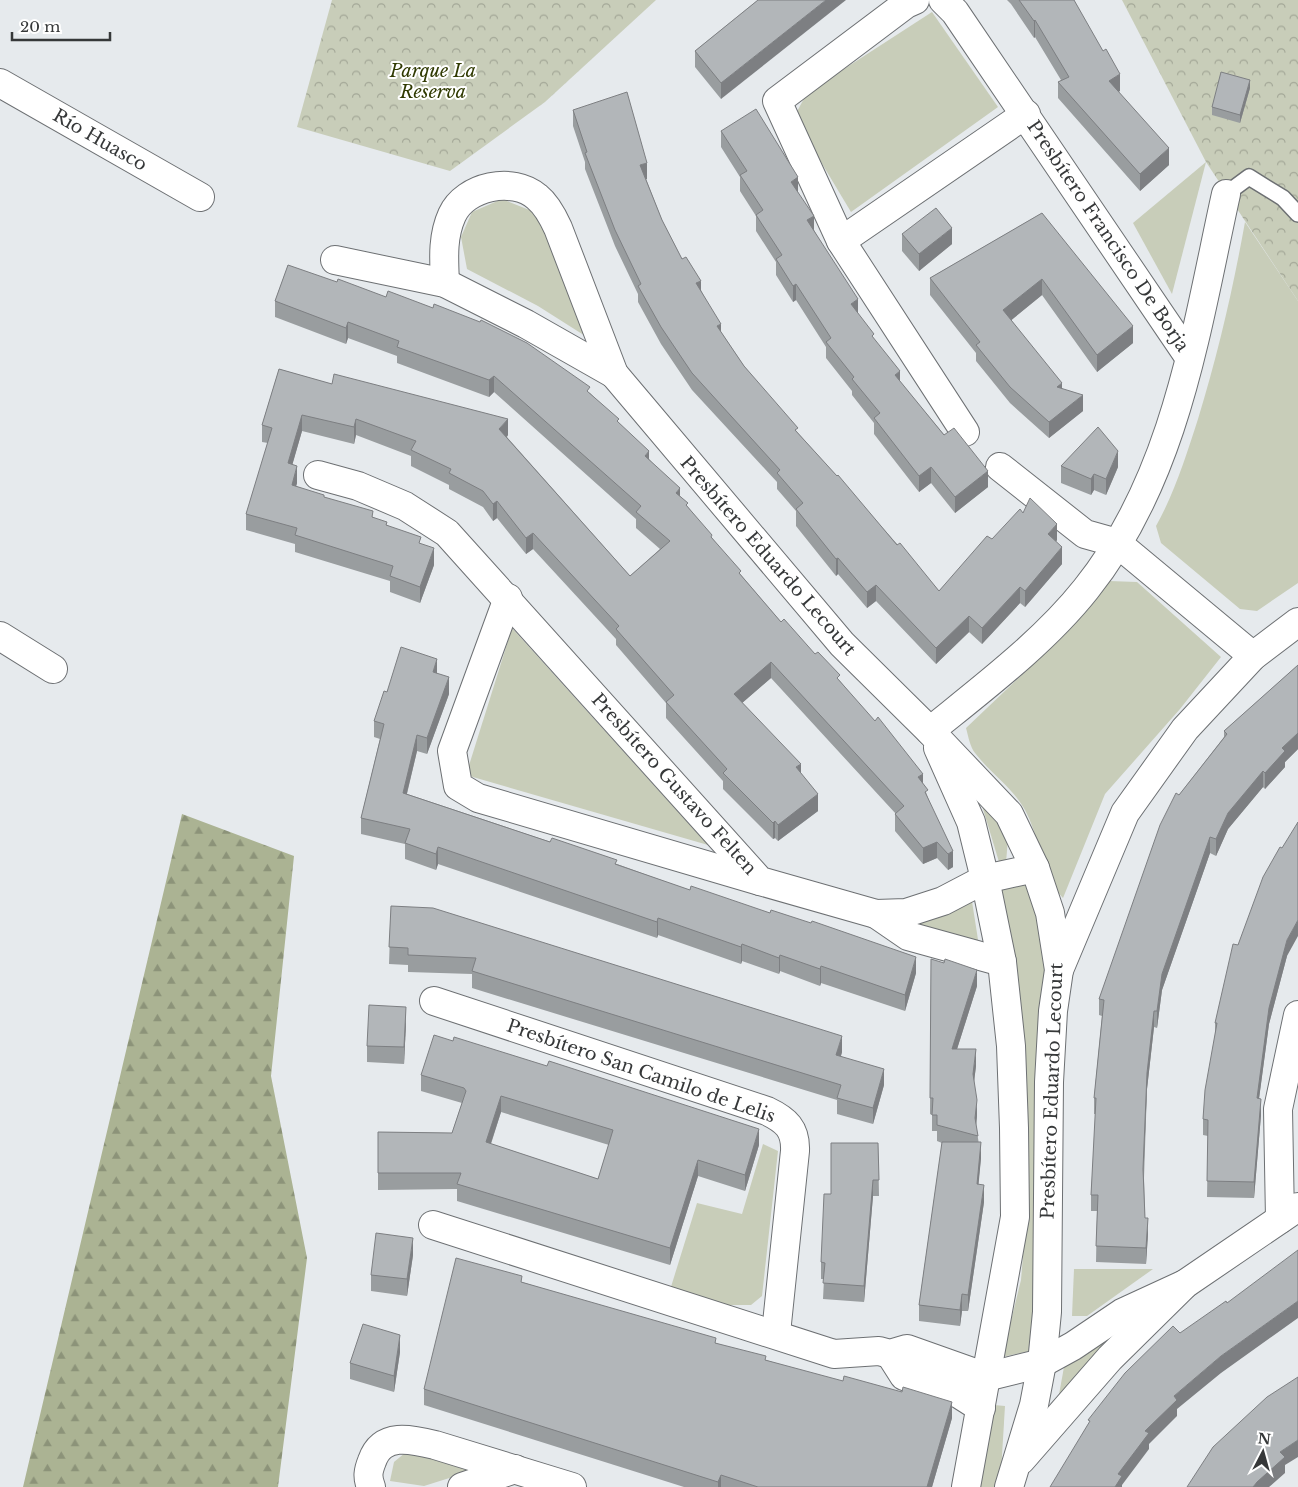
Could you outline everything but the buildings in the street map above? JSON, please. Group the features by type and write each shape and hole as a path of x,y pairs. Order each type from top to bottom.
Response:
{"street":[{"path":"915,0 906,4 777,101 840,241 965,432"},
{"name":"Presbítero Francisco De Borja","path":"943,0 955,12 1026,114 1189,357"},
{"name":"Río Huasco","path":"0,83 200,197"},
{"path":"840,241 1026,114"},
{"name":"Presbítero Eduardo Lecourt","path":"614,374 526,324 446,283 444,245 452,215 460,202 474,193 491,186 514,186 536,196 549,209 614,374 842,644 930,731 1009,814 1035,868 1050,913 1059,970 1053,1011 1049,1073 1048,1312 1042,1364 1034,1405 1012,1477"},
{"name":"Presbítero Francisco De Borja","path":"930,731 1029,648 1086,589 1117,543 1149,484 1173,423 1226,194"},
{"path":"335,260 446,283"},
{"path":"1000,467 1085,534 1117,543 1253,656"},
{"name":"Presbítero Gustavo Felten","path":"318,474 358,486 405,506 448,533 760,881 876,914 906,913 943,901 986,879 1035,868"},
{"path":"508,598 452,751 458,786 478,798 760,881"},
{"path":"1059,970 1124,813 1185,729 1253,656 1298,622"},
{"path":"0,636 54,669"},
{"name":"Presbítero Eduardo Lecourt","path":"930,731 971,822 986,879 1002,962 1011,1046 1015,1217 966,1487"},
{"name":"Presbítero Gustavo Felten","path":"876,914 908,936 1002,962"},
{"name":"Presbítero San Camilo de Lelis","path":"434,1001 767,1111 790,1125 794,1134 795,1151 776,1333"},
{"path":"433,1225 776,1333 834,1354 879,1351 890,1354 907,1349 986,1377 1042,1364 1122,1313 1185,1284 1289,1213 1278,1109 1298,1015"},
{"path":"1012,1477 1110,1358 1185,1284"},
{"path":"890,1354 904,1376 959,1394 981,1408"},
{"path":"371,1487 368,1479 374,1456 383,1445 395,1439 414,1440 572,1487"},
{"path":"462,1487 514,1469"}],"lane":[{"path":"1226,194 1249,177 1283,198 1298,214"}],"green space":[{"name":"Parque La Reserva","path":"332,0 656,0 545,102 450,171 297,127"},
{"path":"1122,0 1298,0 1298,301 1206,162"},
{"path":"932,12 998,107 851,212 794,117 807,93"},
{"path":"1206,162 1172,294 1133,223"},
{"path":"502,199 537,213 590,339 538,306 467,269 461,237 472,212"},
{"path":"1245,222 1298,301 1298,583 1257,611 1240,609 1161,543 1156,526 1180,474 1194,433 1224,321"},
{"path":"1109,581 1137,582 1221,657 1180,709 1105,794 1063,898 1055,889 1045,868 1032,825 1022,805 975,753 970,744 966,728 1047,651"},
{"path":"512,628 708,845 466,775"},
{"path":"980,799 995,812 1008,838 1006,863 999,862"},
{"path":"182,814 294,856 271,1076 307,1258 278,1487 23,1487"},
{"path":"1020,879 1031,887 1047,963 1035,1350 1002,1357 1021,1280 1026,1219 998,899 1004,884"},
{"path":"971,895 979,946 908,926"},
{"path":"763,1144 778,1151 762,1296 751,1305 727,1305 670,1290 697,1203 742,1214"},
{"path":"1074,1269 1153,1269 1087,1316 1072,1316"},
{"path":"1128,1325 1058,1400 1064,1367"},
{"path":"994,1405 1005,1406 1001,1472 996,1487 978,1487"},
{"path":"411,1448 478,1469 424,1486 390,1481 394,1462"}]}
